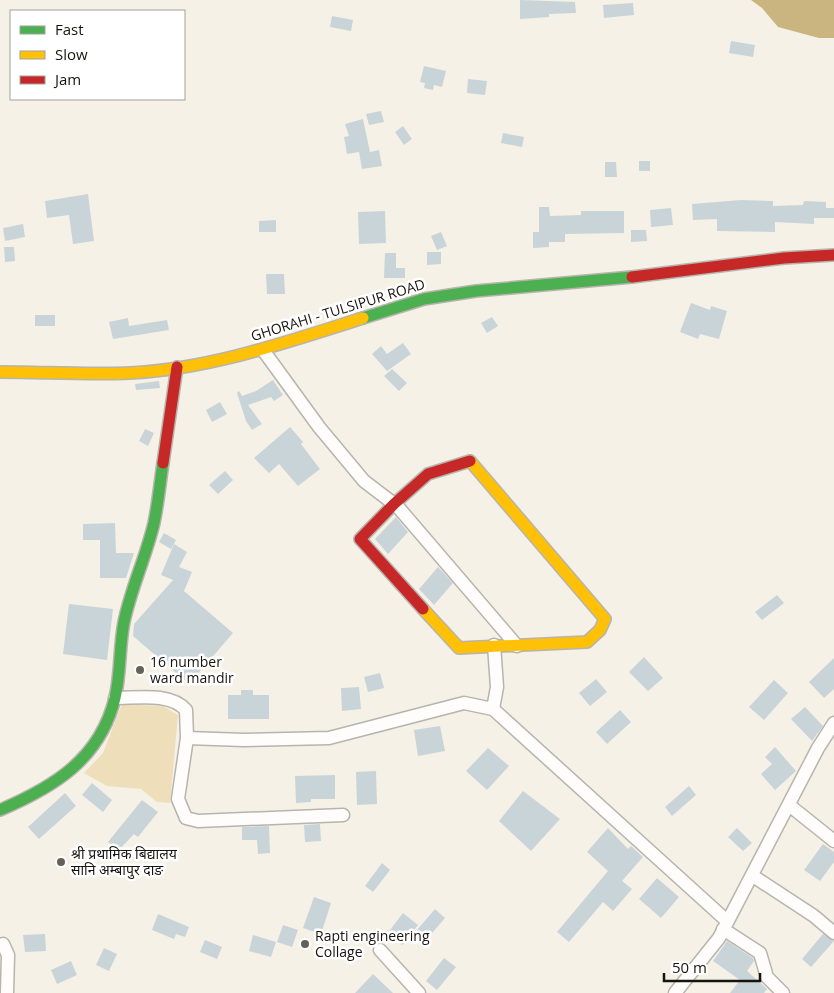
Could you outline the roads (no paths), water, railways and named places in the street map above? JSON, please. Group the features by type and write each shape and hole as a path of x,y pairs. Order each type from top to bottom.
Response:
{"street":[{"name":"GHORAHI - TULSIPUR ROAD","path":"0,372 130,373 177,367 263,350 424,299 476,291 626,278 784,258 834,255"},
{"path":"263,350 318,427 358,474 394,504 517,646"},
{"path":"0,810 33,796 64,777 86,755 101,733 115,698 124,622 154,523 177,367"},
{"path":"470,461 604,619 600,630 587,642 494,646 459,648 360,539 394,504 428,474 470,461"},
{"path":"493,709 497,687 494,646"},
{"path":"115,698 163,698 180,703 186,710 187,738 178,798 186,818 198,821 343,815"},
{"path":"187,738 244,740 330,738 464,703 493,709 725,925 755,948 760,953 767,977 783,993"},
{"path":"675,993 719,938 753,876 818,748 834,723"},
{"path":"789,805 834,841"},
{"path":"753,876 814,916 834,933"},
{"path":"1,943 8,955 7,993"},
{"path":"380,950 419,993"}],"place":[{"name":"16 number ward mandir","path":"140,670"},
{"name":"श्री प्रथामिक बिद्यालय सानि अम्बापुर दाङ","path":"61,862"},
{"name":"Rapti engineering Collage","path":"305,944"}]}
